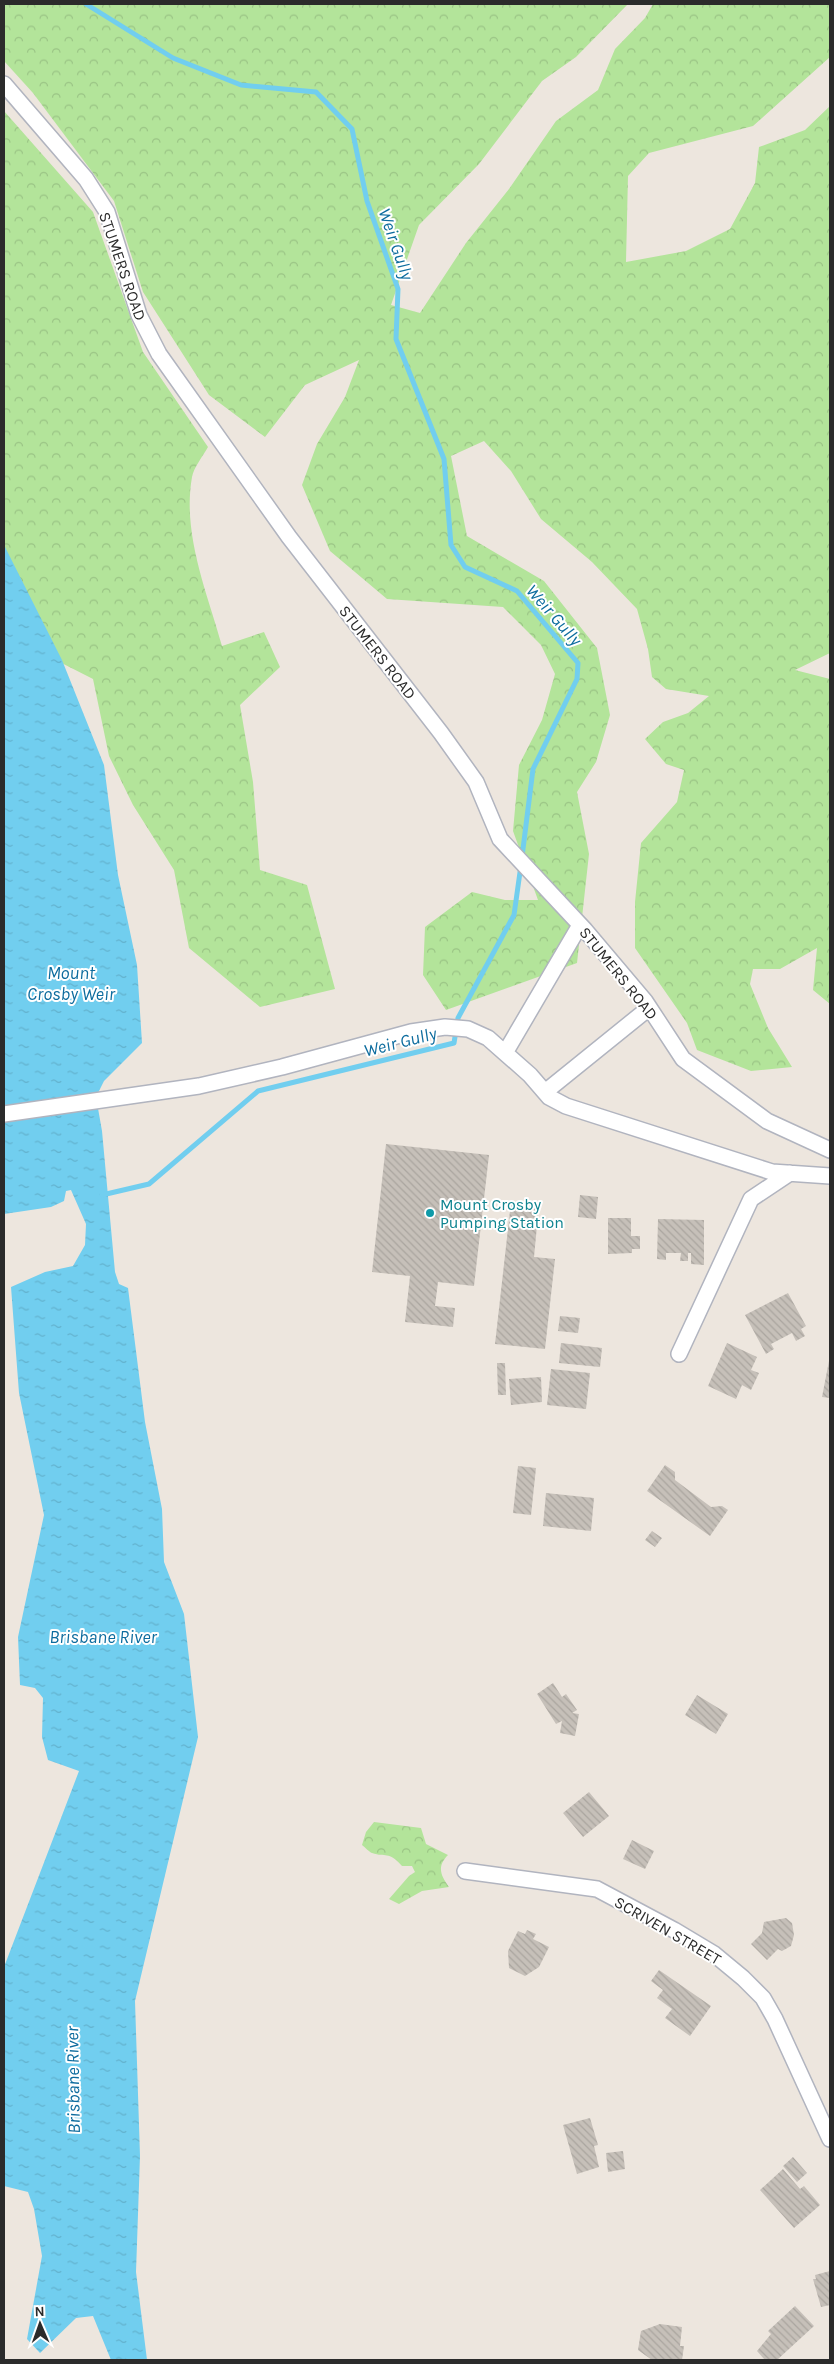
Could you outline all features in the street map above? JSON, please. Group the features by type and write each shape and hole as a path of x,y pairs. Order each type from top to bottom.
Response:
{"street":[{"name":"STUMERS ROAD","path":"4,84 86,179 107,212 139,315 159,354 289,537 446,740 476,782 500,839 580,925 649,1008 683,1059 767,1122 830,1150"},
{"path":"505,1052 580,925"},
{"path":"545,1092 649,1008"},
{"path":"4,1114 199,1086 282,1067 411,1032 445,1027 468,1029 488,1038 505,1052 545,1092 566,1106 772,1172 830,1176"},
{"path":"679,1354 751,1199 790,1173"},
{"name":"SCRIVEN STREET","path":"465,1870 597,1890 674,1930 714,1954 743,1978 763,1998 775,2019 830,2139"}],"green space":[{"path":"4,4 628,4 576,57 542,81 479,164 419,225 391,305 420,313 466,243 509,189 556,121 598,90 615,49 645,18 653,4 830,4 830,57 753,126 649,153 628,176 626,262 686,251 730,229 755,183 759,147 805,130 830,106 830,653 795,670 830,679 830,1004 813,990 817,948 780,969 753,969 750,984 768,1028 792,1067 751,1071 697,1050 687,1023 635,948 635,902 641,843 677,802 684,770 666,764 645,739 663,722 688,713 709,696 666,689 652,677 648,649 637,609 592,562 541,519 511,471 484,441 451,456 467,536 544,581 597,648 610,715 596,762 577,792 589,854 577,963 446,1010 423,975 425,927 472,892 505,900 538,900 513,831 519,765 542,720 555,674 541,645 503,607 387,599 330,551 302,485 317,444 345,397 359,360 305,385 265,437 209,395 143,292 114,201 33,93 4,61"},
{"path":"4,111 93,212 143,352 208,447 192,477 190,520 203,584 222,646 264,632 280,667 240,705 253,782 260,870 307,885 335,989 260,1007 189,948 174,870 133,805 109,756 93,679 36,650 4,596"},
{"path":"374,1822 421,1828 426,1844 448,1855 442,1863 441,1871 449,1887 422,1891 399,1904 389,1899 409,1876 415,1872 412,1866 402,1866 390,1856 372,1853 362,1845 366,1832"}],"water":[{"name":"Brisbane River","path":"4,545 62,660 104,765 118,875 137,965 142,1043 104,1081 96,1097 102,1131 115,1272 119,1284 128,1288 145,1422 162,1509 164,1562 184,1614 198,1737 135,2001 140,2156 136,2272 147,2360 111,2360 93,2316 76,2318 40,2353 27,2339 42,2256 34,2209 28,2192 4,2186 4,1967 79,1771 48,1760 42,1737 43,1698 35,1688 20,1685 18,1637 44,1515 19,1393 11,1287 45,1272 73,1266 85,1245 86,1224 71,1190 66,1191 64,1201 51,1207 4,1214"}],"building":[{"name":"Mount Crosby Pumping Station","path":"386,1144 489,1155 474,1286 438,1282 435,1306 455,1308 453,1327 405,1322 410,1276 372,1272"},
{"path":"580,1195 598,1197 596,1219 578,1217"},
{"path":"511,1202 539,1205 534,1257 555,1259 545,1349 495,1344"},
{"path":"608,1218 631,1218 631,1236 640,1236 640,1249 632,1249 632,1253 608,1254"},
{"path":"658,1219 704,1220 704,1265 691,1264 691,1253 688,1253 688,1261 680,1261 681,1253 666,1253 666,1260 657,1259"},
{"path":"788,1293 806,1326 801,1329 805,1336 796,1341 792,1333 771,1344 774,1349 766,1354 745,1315"},
{"path":"560,1316 580,1318 578,1333 558,1331"},
{"path":"561,1343 602,1348 600,1367 559,1363"},
{"path":"727,1343 757,1357 751,1370 759,1373 751,1390 742,1385 736,1399 708,1386"},
{"path":"830,1361 830,1398 822,1397"},
{"path":"497,1363 505,1363 506,1395 498,1395"},
{"path":"551,1369 590,1373 586,1409 547,1405"},
{"path":"541,1377 542,1402 511,1405 509,1379"},
{"path":"665,1465 675,1472 675,1480 711,1507 722,1506 728,1510 710,1536 647,1491"},
{"path":"518,1466 536,1468 531,1515 513,1513"},
{"path":"546,1493 594,1498 591,1531 543,1526"},
{"path":"652,1531 662,1538 655,1547 645,1540"},
{"path":"553,1683 562,1697 566,1694 577,1710 572,1713 579,1714 575,1736 560,1733 562,1721 556,1724 537,1694"},
{"path":"697,1695 728,1714 716,1734 685,1715"},
{"path":"589,1792 609,1816 583,1837 563,1813"},
{"path":"632,1840 654,1851 645,1869 623,1859"},
{"path":"786,1918 792,1923 794,1935 791,1946 782,1951 778,1949 767,1960 751,1944 762,1933 764,1922"},
{"path":"527,1930 536,1934 533,1939 549,1947 539,1967 525,1976 509,1968 508,1951 518,1931 525,1934"},
{"path":"659,1970 711,2006 690,2036 665,2018 672,2009 657,1998 663,1990 651,1981"},
{"path":"590,2118 598,2145 594,2146 599,2167 577,2174 563,2125"},
{"path":"623,2151 625,2169 608,2172 606,2153"},
{"path":"793,2157 807,2173 797,2182 783,2166"},
{"path":"783,2169 800,2189 804,2186 820,2205 794,2228 760,2190"},
{"path":"830,2271 830,2305 821,2307 813,2279 816,2279 815,2275"},
{"path":"795,2306 814,2326 777,2360 765,2360 757,2351 771,2334 768,2331"},
{"path":"660,2324 682,2327 680,2346 684,2346 682,2360 652,2360 638,2350 641,2331"}],"waterway":[{"name":"Weir Gully","path":"86,4 173,58 241,85 316,92 352,129 367,201 398,289 396,339 444,459 451,545 465,567 517,591 578,663 577,679 533,769 522,857"},
{"name":"Weir Gully","path":"102,1195 149,1184 258,1091 454,1043 458,1018 514,915 521,865"}],"place":[{"name":"Mount Crosby Pumping Station","path":"430,1213"}],"water label":[{"name":"Mount Crosby Weir","path":"71,983"}]}
